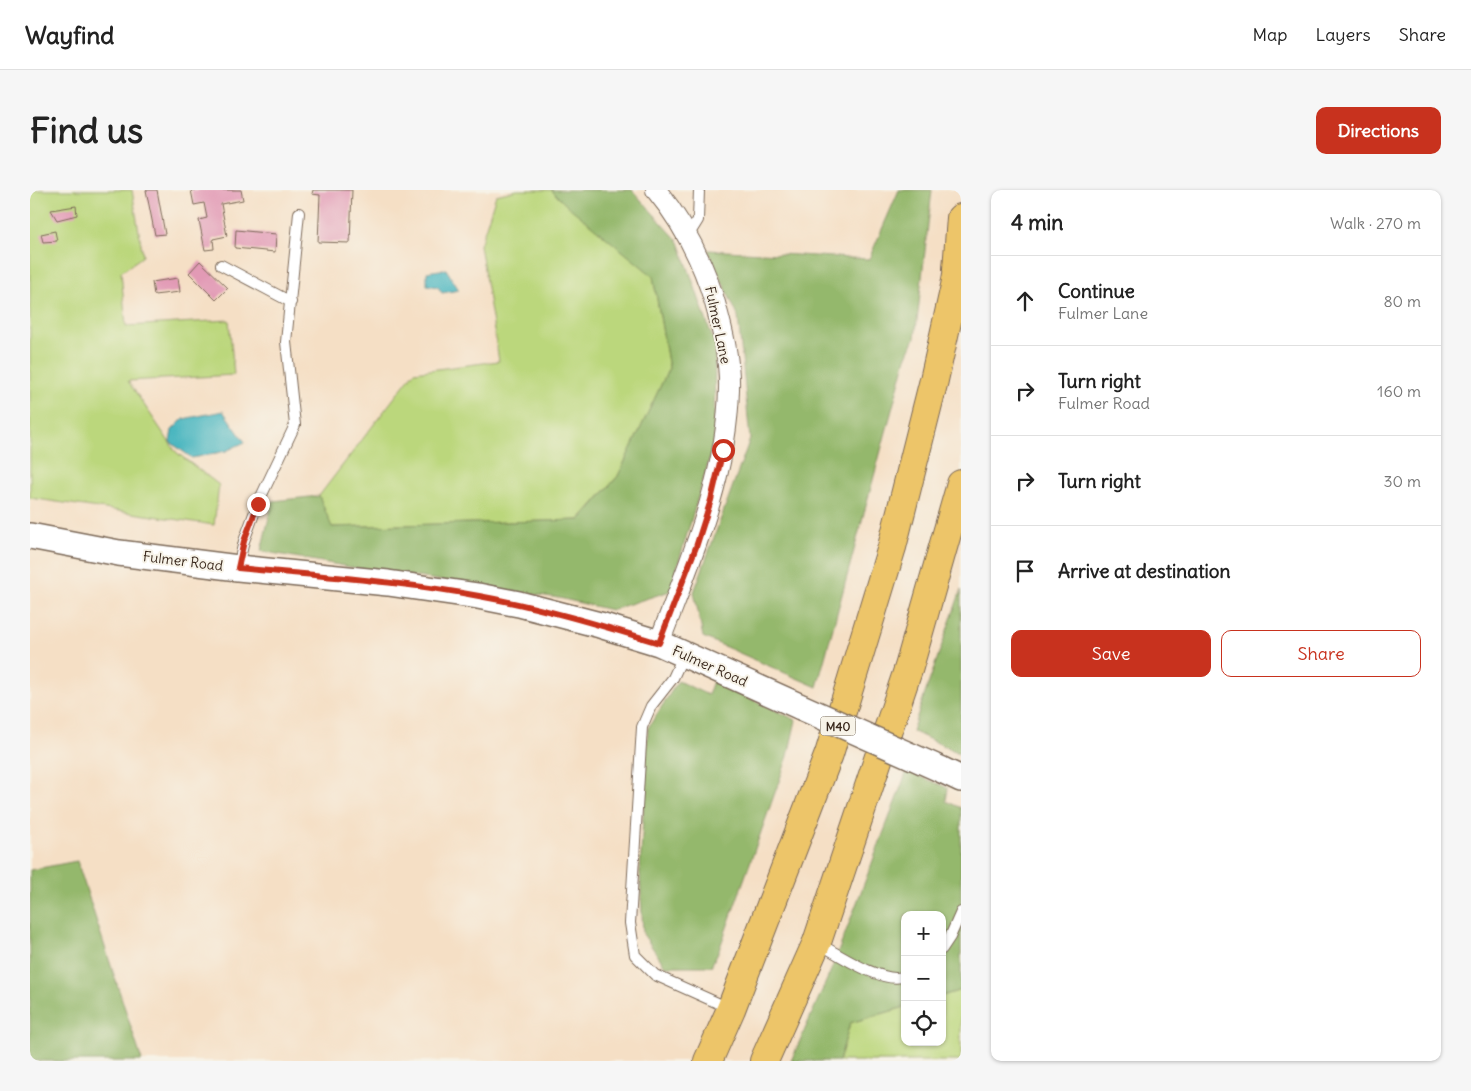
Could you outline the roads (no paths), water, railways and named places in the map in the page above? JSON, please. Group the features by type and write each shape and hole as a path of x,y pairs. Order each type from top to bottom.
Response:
{"highway":[{"path":"955,286 961,218"},
{"name":"M40","path":"708,1061 731,1009 829,754 892,547 934,380 961,251"},
{"path":"764,1061 817,942 909,667 961,484"}],"street":[{"name":"Fulmer Lane","path":"656,190 688,236 708,279 725,346 729,388 727,426 723,450 705,518 696,547 659,643"},
{"name":"Fulmer Road","path":"30,536 119,553 238,568 388,583 478,596 600,625 659,643 950,774"}],"lane":[{"path":"688,236 698,220 700,212 699,190"},
{"path":"238,568 244,541 258,504 295,425 286,342 299,213"},
{"path":"221,265 291,302"},
{"path":"684,654 673,678 651,706 642,727 630,922 636,955 655,975 731,1009"},
{"path":"946,943 961,912"},
{"path":"817,942 870,973 901,978"}],"water":[{"path":"446,269 459,290 442,293 438,287 427,285 427,272"},
{"path":"223,411 245,442 226,451 192,458 170,442 172,430 183,419"}]}
